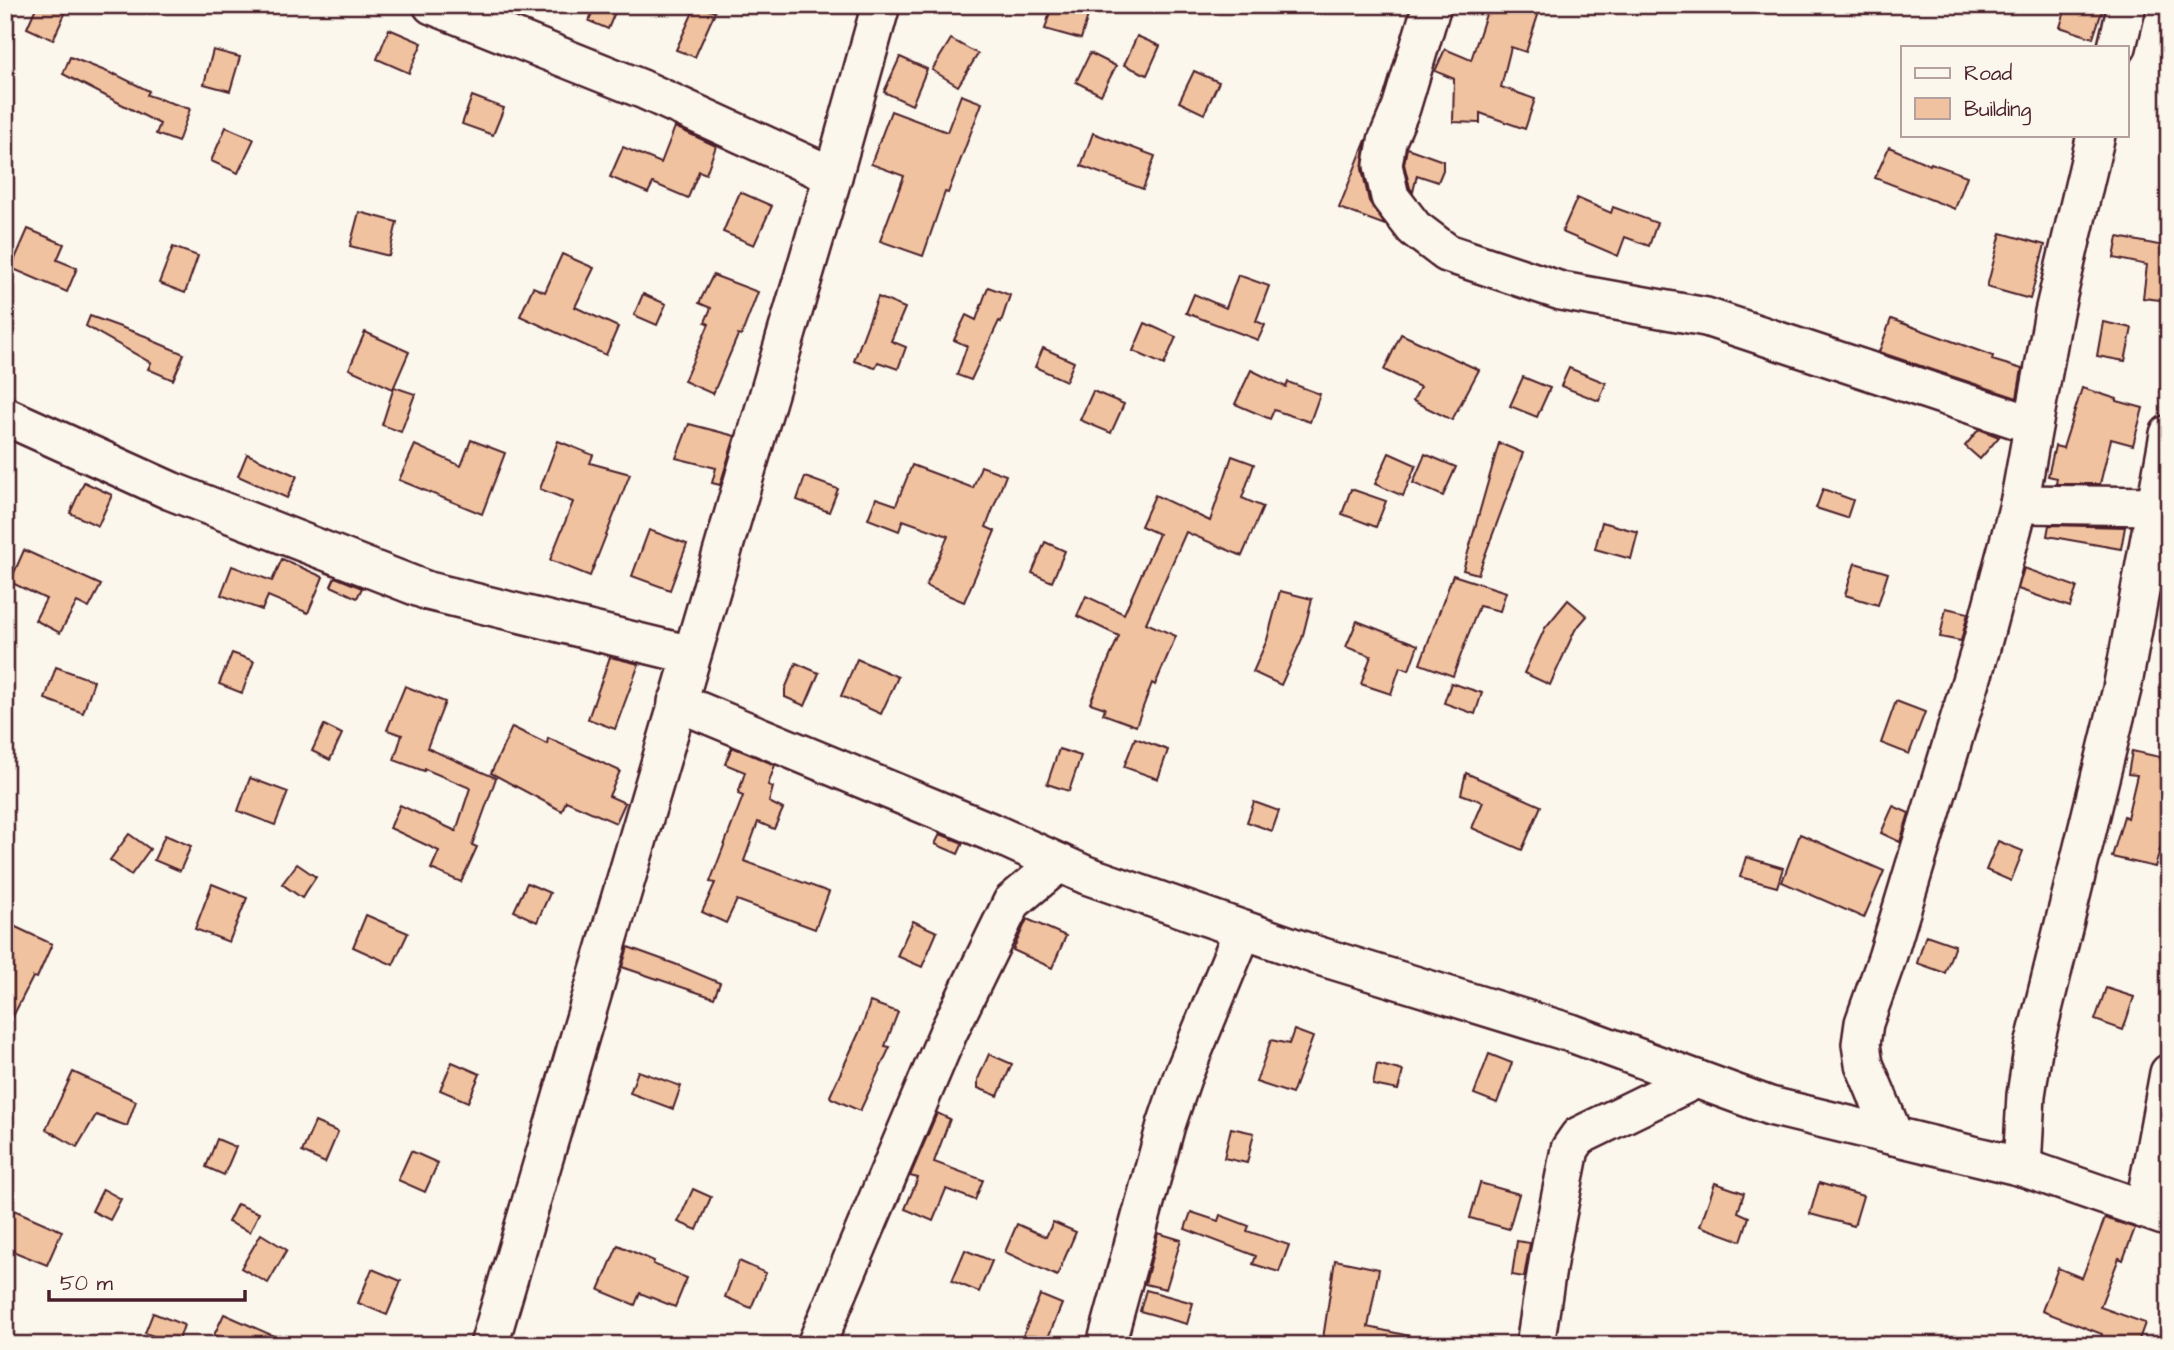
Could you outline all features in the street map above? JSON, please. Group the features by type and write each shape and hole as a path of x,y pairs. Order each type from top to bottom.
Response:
{"street":[{"path":"432,5 642,89 833,176"},
{"path":"489,1345 881,5"},
{"path":"1432,5 1401,108 1387,141 1383,165 1390,197 1414,228 1447,253 1561,291 1706,317 2033,425"},
{"path":"2117,46 2127,5"},
{"path":"1894,1136 1864,1064 1861,1044 1864,1023 1887,958 1980,651 2019,504 2054,312 2096,136"},
{"path":"5,416 171,491 428,591 691,655"},
{"path":"2022,1167 2026,1095 2033,1050 2122,689 2169,435"},
{"path":"2019,504 2154,506"},
{"path":"677,702 998,835 1086,875 1316,956 1571,1033 1770,1106 2022,1167 2156,1213 2169,1073"},
{"path":"998,835 1012,902"},
{"path":"816,1345 948,1033 1012,902 1059,863"},
{"path":"1106,1345 1178,1090 1243,930"},
{"path":"1535,1345 1551,1243 1570,1149 1579,1136 1696,1079"}],"building":[{"path":"37,5 69,5 53,40 27,28"},
{"path":"595,5 618,5 608,29 589,21"},
{"path":"696,5 715,12 695,57 676,50"},
{"path":"1052,5 1091,5 1081,39 1045,29"},
{"path":"1489,5 1519,5 1539,12 1526,52 1511,47 1501,87 1535,99 1525,129 1480,113 1480,123 1453,122 1454,79 1435,71 1445,49 1471,60"},
{"path":"2067,5 2104,5 2093,38 2060,27"},
{"path":"389,29 422,43 409,73 377,59"},
{"path":"1137,36 1160,46 1147,75 1124,65"},
{"path":"951,39 978,54 958,86 932,70"},
{"path":"213,50 240,57 230,91 204,84"},
{"path":"1090,53 1116,66 1101,95 1076,82"},
{"path":"70,57 115,74 149,91 147,95 190,109 178,142 156,134 160,124 63,74"},
{"path":"900,57 927,69 912,105 884,92"},
{"path":"1194,71 1219,82 1204,114 1179,102"},
{"path":"961,95 982,103 948,193 945,192 923,256 880,241 904,176 871,164 891,111 947,132"},
{"path":"472,96 504,108 493,135 462,124"},
{"path":"226,127 254,139 238,173 211,161"},
{"path":"675,127 716,146 706,174 699,171 688,198 653,183 648,193 610,177 623,147 661,163"},
{"path":"1093,133 1155,156 1143,189 1081,166"},
{"path":"1366,140 1362,169 1369,201 1385,225 1339,208"},
{"path":"1889,147 1930,165 1931,163 1967,176 1955,209 1875,178"},
{"path":"1407,148 1443,161 1438,182 1417,175 1413,192 1404,164"},
{"path":"740,192 772,206 754,245 723,232"},
{"path":"1577,198 1611,213 1613,207 1657,223 1649,246 1625,237 1618,256 1562,232"},
{"path":"359,212 397,222 389,256 350,246"},
{"path":"28,229 64,244 57,260 77,268 67,292 11,268"},
{"path":"2001,233 2045,245 2030,299 1987,287"},
{"path":"2118,237 2169,247 2169,301 2143,298 2147,265 2114,258"},
{"path":"173,247 198,256 185,293 159,283"},
{"path":"562,254 594,268 575,307 618,327 606,355 520,316 533,287 545,292"},
{"path":"713,275 758,292 741,336 738,335 713,394 684,381 709,324 705,322 711,308 699,303"},
{"path":"1238,275 1269,286 1256,321 1265,325 1258,340 1186,313 1194,294 1226,308"},
{"path":"988,287 1010,295 1001,322 999,321 971,380 957,375 967,346 954,340 966,315 976,320"},
{"path":"643,294 666,304 657,325 634,315"},
{"path":"878,297 905,308 891,341 906,347 898,369 878,362 875,368 854,361"},
{"path":"90,316 151,338 184,354 173,380 148,369 151,363 86,326"},
{"path":"1891,319 1993,356 1992,360 2022,369 2017,398 1879,352"},
{"path":"2103,322 2132,328 2125,361 2097,356"},
{"path":"1145,323 1176,337 1164,365 1133,351"},
{"path":"365,332 409,352 393,389 349,369"},
{"path":"1401,334 1479,370 1452,420 1413,401 1420,387 1384,370"},
{"path":"1043,348 1074,362 1066,381 1035,367"},
{"path":"1569,368 1606,383 1599,401 1561,386"},
{"path":"1251,370 1286,387 1288,382 1320,394 1310,422 1274,410 1270,419 1235,404"},
{"path":"1523,377 1550,388 1537,417 1510,406"},
{"path":"394,387 415,394 401,432 382,425"},
{"path":"2082,388 2143,408 2133,445 2111,439 2100,484 2056,484 2057,478 2048,476 2055,446 2063,448"},
{"path":"1093,391 1124,404 1111,433 1080,420"},
{"path":"689,424 735,436 720,485 712,483 716,468 676,458"},
{"path":"1979,429 1999,437 1980,459 1965,446"},
{"path":"471,440 505,453 482,514 399,480 415,445 461,466"},
{"path":"558,441 593,455 590,463 630,474 590,576 550,560 573,502 540,489"},
{"path":"1499,443 1523,453 1478,574 1463,570"},
{"path":"1389,453 1416,465 1403,496 1375,484"},
{"path":"247,454 297,476 287,498 238,476"},
{"path":"1425,454 1456,467 1443,496 1413,483"},
{"path":"1232,456 1254,464 1242,498 1263,507 1242,556 1186,532 1146,623 1176,636 1155,685 1152,683 1136,726 1103,714 1105,708 1090,703 1119,636 1077,616 1086,596 1124,614 1159,534 1141,526 1155,495 1210,521"},
{"path":"912,465 973,488 981,466 1006,475 986,527 995,531 964,602 926,586 948,536 903,520 899,531 868,519 876,498 896,505"},
{"path":"805,477 838,489 829,512 797,500"},
{"path":"84,482 112,495 98,526 70,513"},
{"path":"1351,489 1386,501 1376,527 1342,514"},
{"path":"1823,489 1853,500 1847,518 1816,508"},
{"path":"1602,522 1638,532 1631,559 1595,549"},
{"path":"2049,525 2125,527 2121,549 2047,536"},
{"path":"649,530 687,544 670,590 632,576"},
{"path":"1045,542 1065,551 1052,582 1032,573"},
{"path":"24,550 101,585 89,608 77,602 60,633 35,620 46,599 10,582"},
{"path":"282,559 323,577 308,613 268,596 262,610 221,595 232,566 272,581"},
{"path":"1855,563 1888,573 1878,605 1845,595"},
{"path":"2024,568 2077,587 2070,607 2018,589"},
{"path":"1453,575 1506,592 1500,611 1479,606 1453,676 1420,664"},
{"path":"335,577 362,588 357,598 331,586"},
{"path":"1280,591 1312,599 1302,639 1281,685 1253,672 1267,640"},
{"path":"1568,600 1587,616 1575,630 1550,685 1524,673 1545,628"},
{"path":"1946,608 1968,613 1961,641 1940,637"},
{"path":"1357,621 1418,645 1409,670 1400,667 1391,694 1361,684 1371,656 1346,647"},
{"path":"232,653 254,661 242,693 219,684"},
{"path":"610,657 639,664 615,729 588,719"},
{"path":"857,659 898,677 881,714 841,696"},
{"path":"796,663 819,673 805,706 785,697 785,689"},
{"path":"56,667 94,681 83,713 45,699"},
{"path":"1451,683 1482,693 1475,714 1444,703"},
{"path":"405,686 445,702 427,748 496,778 472,845 477,847 461,882 431,869 439,851 390,828 400,805 456,831 470,788 425,769 424,771 394,760 402,735 387,730"},
{"path":"1896,701 1925,712 1909,754 1881,743"},
{"path":"324,725 342,734 330,760 312,751"},
{"path":"512,727 547,744 548,738 620,771 609,796 625,803 616,823 566,801 562,811 491,773"},
{"path":"1135,738 1168,750 1158,779 1124,767"},
{"path":"732,747 775,765 768,785 773,787 769,802 783,809 774,829 758,822 744,861 829,892 815,929 737,900 726,923 702,912 715,883 710,882 743,796 738,794 745,772 725,764"},
{"path":"1059,749 1081,756 1069,791 1047,784"},
{"path":"2132,751 2169,759 2169,818 2155,867 2112,857 2124,816 2127,818 2137,775 2128,774"},
{"path":"1466,773 1541,806 1522,850 1472,828 1483,802 1461,794"},
{"path":"250,778 288,792 275,825 238,811"},
{"path":"1254,802 1279,811 1272,831 1247,822"},
{"path":"1893,806 1909,813 1900,842 1881,833"},
{"path":"129,834 150,849 131,875 110,860"},
{"path":"940,834 963,843 958,854 935,844"},
{"path":"1800,834 1884,871 1864,918 1782,882"},
{"path":"165,835 191,846 180,871 154,860"},
{"path":"1998,841 2023,851 2011,881 1986,870"},
{"path":"1746,857 1783,868 1777,887 1740,877"},
{"path":"297,864 316,877 302,898 282,884"},
{"path":"527,883 550,893 537,922 514,911"},
{"path":"212,884 247,898 229,942 195,929"},
{"path":"366,915 408,933 393,965 353,947"},
{"path":"1027,919 1066,936 1052,968 1013,950"},
{"path":"913,921 937,932 922,967 897,956"},
{"path":"5,922 52,944 37,978 33,977 5,1032"},
{"path":"1926,935 1955,945 1945,973 1917,963"},
{"path":"628,947 720,983 714,998 622,967"},
{"path":"2106,988 2134,997 2123,1030 2095,1020"},
{"path":"870,1002 898,1012 885,1046 890,1047 860,1111 830,1096 863,1024"},
{"path":"1294,1030 1313,1037 1292,1094 1256,1082 1271,1040 1289,1044"},
{"path":"989,1054 1012,1064 998,1096 978,1088 978,1079"},
{"path":"1489,1054 1512,1063 1497,1103 1474,1094"},
{"path":"452,1062 480,1074 468,1102 440,1090"},
{"path":"1377,1064 1403,1071 1398,1090 1373,1085"},
{"path":"638,1071 681,1086 673,1109 630,1093"},
{"path":"73,1072 136,1101 127,1126 96,1115 77,1147 46,1129"},
{"path":"937,1113 950,1119 934,1162 983,1180 975,1200 946,1189 933,1221 905,1209 918,1178 910,1176"},
{"path":"315,1122 338,1132 325,1163 302,1152"},
{"path":"1231,1128 1254,1133 1247,1163 1224,1158"},
{"path":"217,1139 236,1147 224,1175 206,1167"},
{"path":"411,1151 438,1163 425,1192 398,1180"},
{"path":"1480,1183 1519,1194 1509,1229 1470,1218"},
{"path":"1715,1183 1744,1193 1738,1212 1749,1217 1741,1241 1700,1226"},
{"path":"1819,1183 1863,1196 1854,1226 1810,1214"},
{"path":"103,1189 121,1199 110,1220 92,1211"},
{"path":"693,1189 711,1197 697,1230 678,1222"},
{"path":"237,1204 259,1213 250,1232 228,1222"},
{"path":"14,1210 62,1231 47,1265 5,1248 5,1231"},
{"path":"1191,1212 1218,1221 1220,1215 1249,1226 1247,1231 1289,1245 1279,1272 1253,1264 1256,1256 1185,1229"},
{"path":"2105,1218 2135,1228 2123,1260 2119,1258 2100,1307 2145,1323 2137,1345 2098,1345 2102,1334 2042,1311 2058,1268 2082,1278"},
{"path":"1053,1222 1076,1232 1057,1276 1005,1252 1017,1224 1046,1237"},
{"path":"1158,1233 1181,1240 1166,1289 1145,1284"},
{"path":"261,1234 287,1250 268,1283 241,1268"},
{"path":"1517,1241 1530,1243 1524,1277 1512,1275"},
{"path":"618,1245 687,1278 675,1307 640,1293 635,1305 599,1290"},
{"path":"965,1250 992,1261 979,1292 952,1281"},
{"path":"1335,1260 1379,1269 1368,1327 1410,1336 1409,1345 1322,1345"},
{"path":"739,1261 766,1273 751,1308 725,1297"},
{"path":"372,1269 401,1281 387,1315 358,1303"},
{"path":"1146,1290 1193,1303 1187,1324 1140,1311"},
{"path":"1040,1295 1062,1304 1045,1345 1019,1345"},
{"path":"153,1313 184,1325 177,1345 145,1333"},
{"path":"224,1314 294,1345 236,1345 214,1335"}]}
